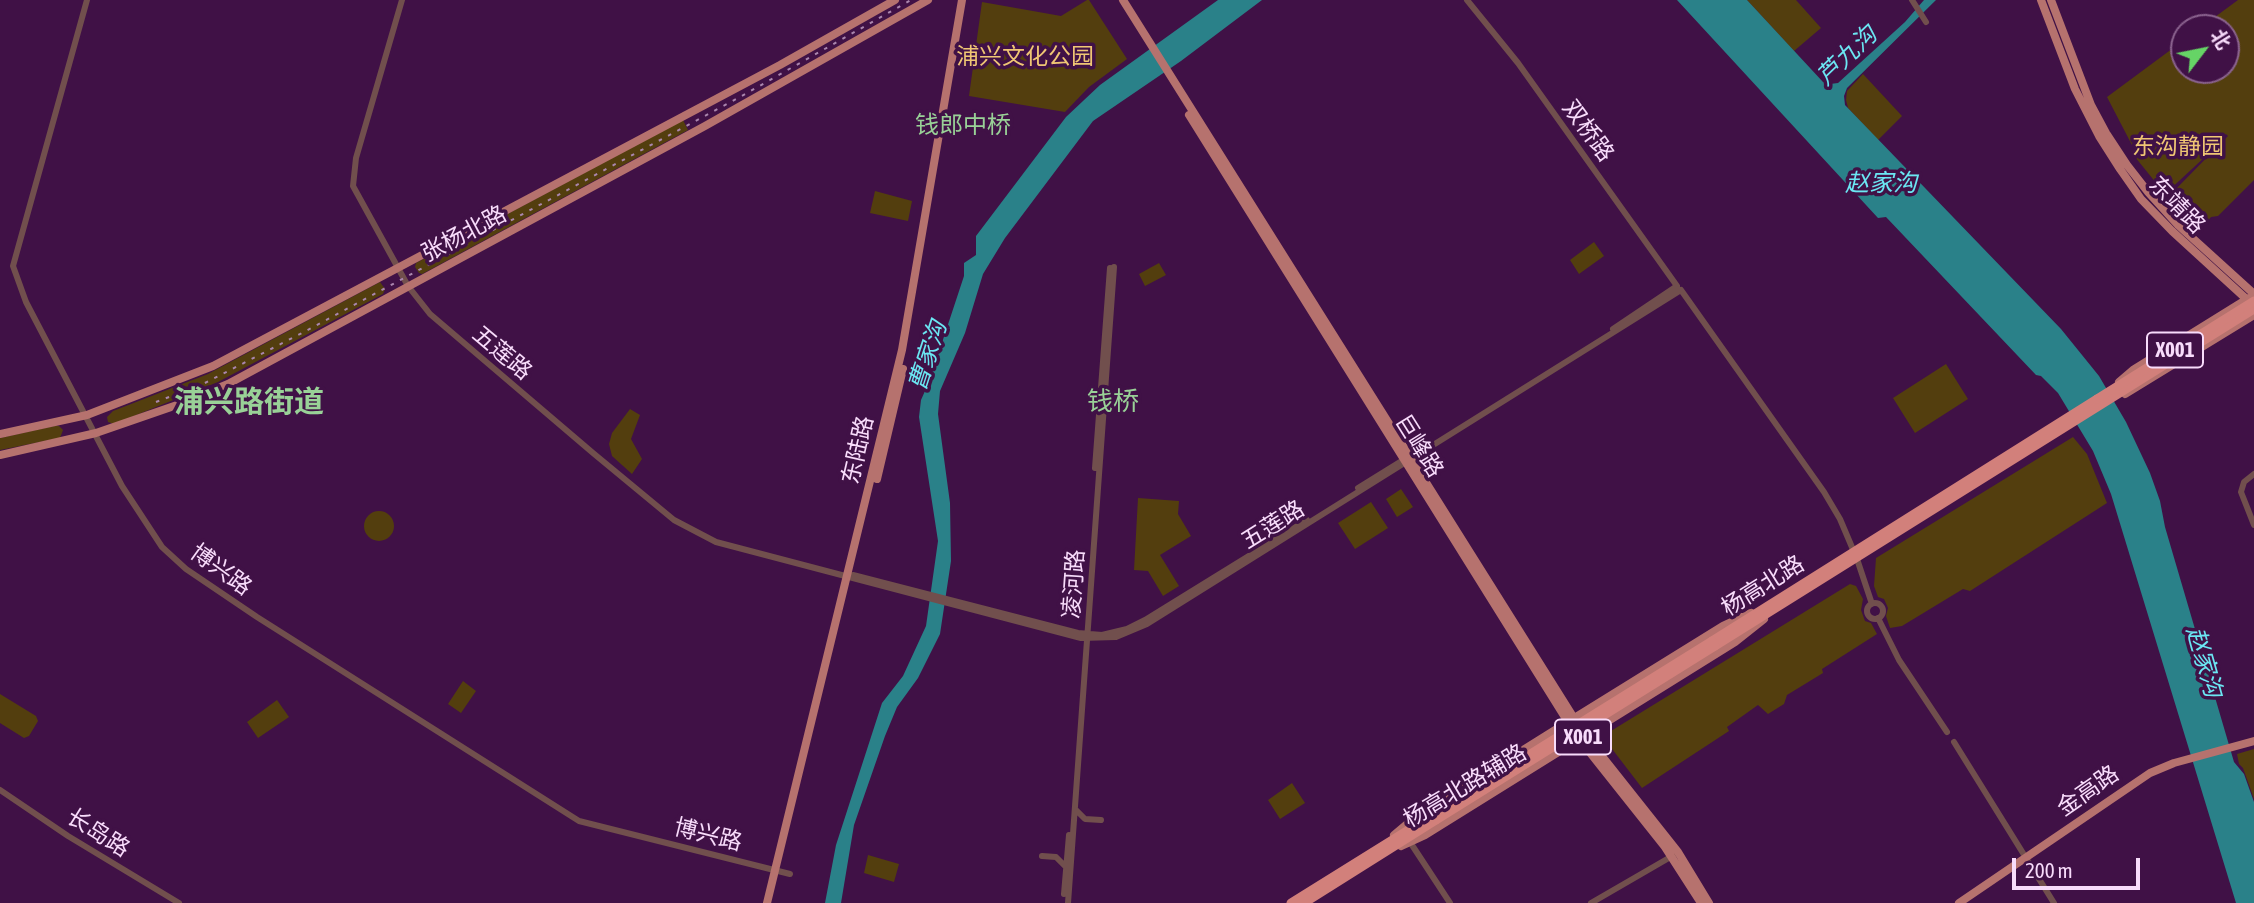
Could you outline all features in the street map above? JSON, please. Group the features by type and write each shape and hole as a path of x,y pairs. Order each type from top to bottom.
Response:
{"highway":[{"name":"杨高北路","path":"2099,402 2252,296"},
{"name":"杨高北路","path":"1291,903 1435,817 2099,402 2254,310"},
{"name":"杨高北路","path":"1304,903 1380,851"}],"main road":[{"name":"张杨北路","path":"0,434 87,415 213,366 780,65 895,0"},
{"name":"张杨北路","path":"0,455 96,433 177,405 228,383 705,126 928,0"},
{"name":"东陆路","path":"773,903 910,337 965,0"},
{"name":"巨峰路","path":"1117,0 1172,83 1582,737 1675,854 1709,903"},
{"path":"1123,0 1142,36"},
{"name":"东靖路","path":"2041,0 2075,89 2099,136 2141,199 2172,231 2252,296"},
{"name":"东靖路","path":"2051,0 2091,105 2127,165 2178,225 2252,296 2254,310"},
{"name":"X001","path":"2099,402 2133,370 2252,296"},
{"name":"X001","path":"2099,402 2142,385 2254,310"},
{"name":"杨高北路辅路","path":"1380,851 1413,819 1571,720 1723,626 1774,606"},
{"name":"杨高北路辅路","path":"1380,851 1425,835 1735,642 1774,606"},
{"name":"金高路","path":"1959,903 2137,780 2174,762 2254,741"},
{"name":"巨峰路","path":"1675,854 1700,903"},
{"name":"东陆路","path":"767,903 782,872"}],"street":[{"name":"博兴路","path":"87,0 13,266 26,302 122,486 162,547 186,569 290,638 579,821 782,872"},
{"name":"五莲路","path":"402,0 356,158 353,186 408,286 430,314 682,525 725,545 1086,637 1115,633 1139,624 1679,288"},
{"name":"双桥路","path":"1467,0 1525,74 1824,492 1856,555 1872,604"},
{"path":"1912,0 1926,22"},
{"name":"凌河路","path":"1066,903 1075,809 1112,268"},
{"path":"2254,474 2244,482 2241,492 2254,525"},
{"name":"双桥路","path":"1872,604 1868,607 1868,614 1871,618 1878,618"},
{"name":"双桥路","path":"1872,604 1882,608 1878,618"},
{"name":"双桥路","path":"1878,618 1899,660 1947,732"},
{"name":"凌河路","path":"1066,903 1066,867 1086,637"},
{"path":"1954,743 2054,903"},
{"name":"长岛路","path":"0,790 68,836 179,903"},
{"path":"1075,809 1085,819 1101,820"},
{"path":"1410,842 1450,903"},
{"path":"1591,903 1675,854"},
{"path":"1042,856 1056,857 1066,867"}],"green space":[{"name":"浦兴文化公园","path":"1087,0 1127,59 1089,87 1065,112 969,96 982,2 1061,16"},
{"path":"1747,0 1796,0 1821,28 1794,51"},
{"name":"东沟静园","path":"2238,0 2254,0 2254,180 2218,216 2211,217 2204,225 2171,194 2228,136 2226,134 2206,152 2207,155 2165,194 2131,152 2134,149 2107,97 2170,50 2170,84 2240,84 2240,14 2219,14"},
{"path":"1863,74 1902,116 1878,140 1848,108 1846,100 1847,91"},
{"path":"683,120 688,130 422,274 415,267 416,263"},
{"path":"875,191 912,201 908,221 870,213"},
{"path":"1594,242 1604,256 1579,274 1570,260"},
{"path":"1159,263 1166,275 1145,286 1139,274"},
{"path":"380,282 385,289 383,294 218,382 114,424 108,422 107,417 113,411 208,374"},
{"path":"1946,364 1968,399 1915,433 1893,398"},
{"path":"630,409 640,415 631,439 642,459 632,474 612,456 609,444 612,433"},
{"path":"54,426 63,430 60,438 0,450 0,438"},
{"path":"2073,437 2087,454 2107,503 1970,591 1963,589 1902,626 1890,628 1886,616 1888,608 1884,599 1878,597 1874,586 1876,558"},
{"path":"1401,489 1413,507 1397,517 1386,499"},
{"path":"1138,498 1179,501 1178,514 1191,536 1160,555 1179,586 1163,596 1148,571 1134,570"},
{"path":"1371,502 1388,528 1355,549 1338,523"},
{"path":"379,511 390,515 394,526 390,537 379,541 368,537 364,526 368,515"},
{"path":"1850,584 1856,586 1863,599 1861,610 1865,621 1871,623 1877,634 1787,695 1784,704 1768,714 1758,705 1727,727 1729,731 1642,788 1606,741 1606,734"},
{"path":"463,681 476,691 461,713 448,704"},
{"path":"0,694 36,716 38,721 29,736 24,738 0,723"},
{"path":"277,700 289,717 258,738 247,722"},
{"path":"2254,749 2254,799 2237,754"},
{"path":"1292,783 1305,803 1280,819 1268,800"},
{"path":"868,855 899,864 894,882 864,873"}],"water":[{"name":"曹家沟","path":"1218,0 1262,0 1181,61 1093,121 1005,238 983,274 965,333 940,391 938,414 950,503 951,561 940,634 918,678 897,707 885,736 854,825 841,903 825,903 836,845 882,703 903,676 926,626 938,541 919,417 921,400 964,276 964,263 976,255 976,236 1066,117 1100,85"},
{"name":"赵家沟","path":"1677,0 1747,0 1823,82 1830,84 1838,83 1905,22 1924,0 1936,0 1847,88 1845,105 2061,329 2099,376 2126,422 2160,501 2165,527 2234,762 2244,774 2254,802 2254,903 2236,903 2111,494 2093,451 2058,393 2041,376 2036,375 1886,217 1878,218"}],"railway":[{"path":"156,402 203,384 302,333 740,97 911,0"}],"district":[{"name":"钱郎中桥","path":"963,125"},
{"name":"钱桥","path":"1113,402"},
{"name":"浦兴路街道","path":"249,403"}],"water label":[{"name":"芦九沟","path":"1847,56"}]}
